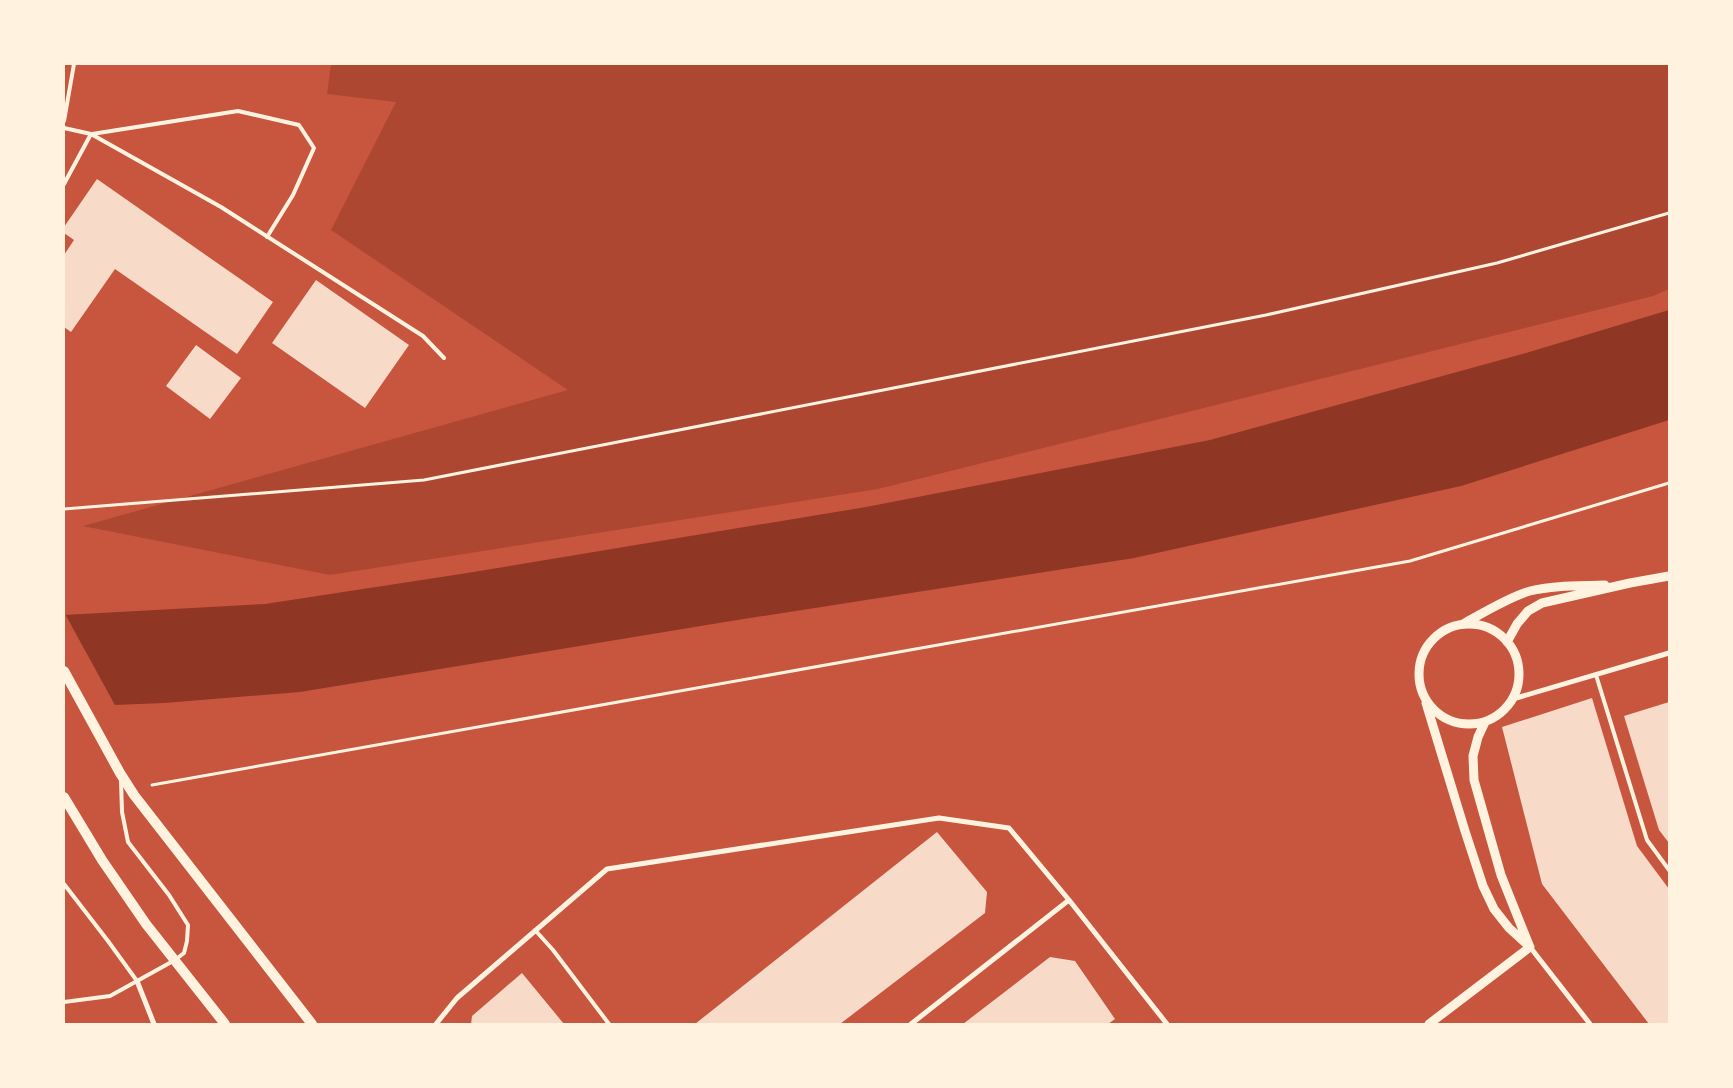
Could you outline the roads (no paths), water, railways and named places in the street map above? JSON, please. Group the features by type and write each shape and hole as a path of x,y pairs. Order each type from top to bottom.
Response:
{"main road":[{"path":"64,671 120,774 134,795 312,1024"},
{"path":"64,797 102,860 146,924 225,1024"}],"street":[{"path":"1507,642 1517,624 1528,611 1542,603 1669,576"},
{"path":"1590,1024 1530,947 1509,928 1494,909 1483,886 1464,831 1424,695 1420,680 1420,665 1425,650 1435,637 1448,628 1463,624 1527,592 1543,588 1630,583"},
{"path":"1424,695 1432,707 1443,716 1456,722 1470,724 1485,722 1496,716 1513,699 1518,684 1519,669 1515,655 1507,642 1495,631 1479,625 1463,624"},
{"path":"1513,699 1669,653"},
{"path":"1485,722 1473,756 1474,780 1501,875 1530,947"},
{"path":"436,1024 457,998 607,869 939,818 1009,828 1069,900 1164,1023"},
{"path":"911,1024 1069,900"},
{"path":"1429,1024 1530,947"},
{"path":"136,981 154,1024"}],"lane":[{"path":"64,122 74,64"},
{"path":"91,134 238,111 299,125 314,148 293,195 268,237"},
{"path":"64,128 91,134 221,207 423,336 444,358"},
{"path":"64,184 91,134"},
{"path":"1596,675 1646,840 1669,870"},
{"path":"64,1002 110,996 175,960 184,953 187,941 188,925 169,896 128,842 122,812 120,774"},
{"path":"64,884 136,981"},
{"path":"535,930 553,950 609,1024"}]}
